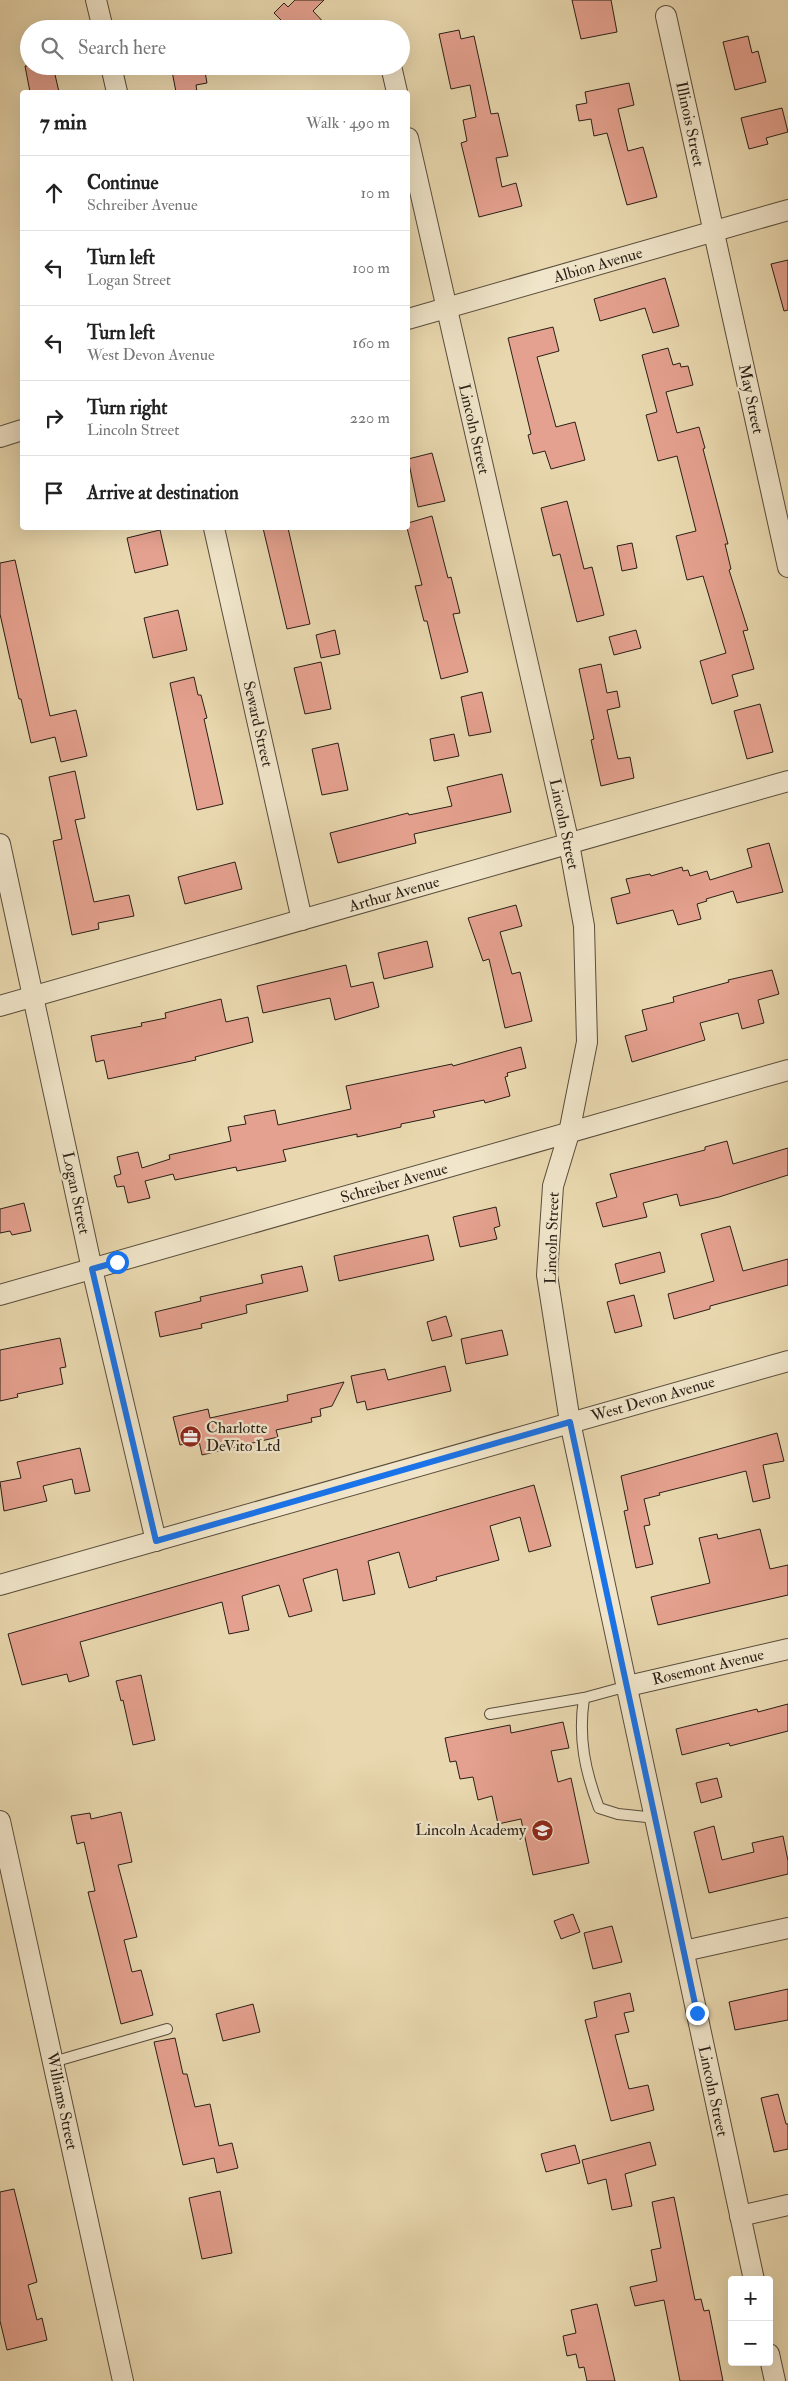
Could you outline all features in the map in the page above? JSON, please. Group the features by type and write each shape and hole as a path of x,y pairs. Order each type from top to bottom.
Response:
{"street":[{"path":"96,0 101,20"},
{"name":"Illinois Street","path":"666,16 714,232"},
{"path":"113,75 117,90"},
{"path":"393,75 397,90"},
{"name":"Lincoln Street","path":"410,147 569,844 584,926 587,1042 569,1133 553,1186 547,1275 570,1422 753,2276"},
{"name":"Albion Avenue","path":"410,318 788,210"},
{"name":"May Street","path":"714,232 788,567"},
{"path":"0,437 20,431"},
{"name":"Seward Street","path":"214,530 302,920"},
{"name":"Arthur Avenue","path":"0,1006 788,781"},
{"name":"Logan Street","path":"0,844 92,1269 156,1541"},
{"name":"Schreiber Avenue","path":"0,1295 788,1070"},
{"name":"West Devon Avenue","path":"0,1585 788,1361"},
{"name":"Rosemont Avenue","path":"628,1686 788,1649"},
{"name":"Williams Street","path":"0,1821 123,2381"},
{"path":"684,1951 788,1928"},
{"path":"740,2216 788,2205"},
{"path":"768,2210 788,2213"},
{"path":"772,2366 775,2381"}],"lane":[{"path":"490,1714 584,1698 628,1686"},
{"path":"584,1698 580,1723 587,1776 599,1808 618,1814 656,1818"},
{"path":"53,2062 167,2029"}],"building":[{"path":"295,0 324,0 313,11 322,20 281,20 274,13 284,3 288,7"},
{"path":"572,0 611,0 617,32 581,39"},
{"path":"459,30 461,39 474,36 491,114 498,113 508,156 496,158 502,187 516,183 522,206 479,217 461,143 467,141 463,120 476,117 470,85 451,89 439,34"},
{"path":"748,36 752,53 758,51 766,82 735,90 723,42"},
{"path":"27,75 55,75 59,90 30,90"},
{"path":"173,75 206,75 207,83 196,85 197,90 176,90"},
{"path":"629,83 634,105 618,109 628,151 643,147 657,197 627,205 607,133 594,136 591,119 579,121 576,105 587,103 585,92"},
{"path":"782,108 788,132 766,138 768,144 749,149 741,118"},
{"path":"788,260 788,310 784,311 771,264"},
{"path":"665,278 679,326 653,333 645,308 600,321 594,299"},
{"path":"553,327 559,351 537,357 556,427 575,422 585,460 551,469 545,451 533,454 528,435 531,434 508,338"},
{"path":"668,348 673,365 680,363 681,367 688,366 693,385 666,392 677,433 699,427 728,544 725,544 731,569 729,570 748,630 743,631 754,669 732,675 738,696 712,704 700,661 726,653 703,576 687,580 676,536 696,531 677,456 658,461 646,415 657,412 642,355"},
{"path":"432,453 445,501 418,507 410,469 410,458"},
{"path":"567,501 584,569 592,567 604,615 577,622 560,554 553,556 541,508"},
{"path":"432,516 448,578 451,577 460,613 453,614 468,672 441,679 427,621 424,621 415,586 422,585 408,530 410,530 410,522"},
{"path":"160,530 168,565 135,573 127,538"},
{"path":"263,530 288,530 310,624 287,629"},
{"path":"632,543 637,568 622,571 617,546"},
{"path":"15,560 50,716 76,710 87,756 61,762 55,737 31,743 0,614 0,563"},
{"path":"178,610 187,650 153,658 144,618"},
{"path":"335,630 340,654 321,658 316,635"},
{"path":"636,630 641,648 614,655 609,637"},
{"path":"321,662 331,709 305,714 294,668"},
{"path":"601,664 607,693 617,691 620,707 607,710 618,759 630,757 634,778 601,786 591,740 594,739 579,669"},
{"path":"194,677 198,695 201,695 207,718 204,719 223,804 197,810 170,683"},
{"path":"482,692 491,732 469,736 461,697"},
{"path":"760,704 773,752 747,759 734,711"},
{"path":"454,734 459,756 434,761 430,739"},
{"path":"338,743 348,790 322,795 312,749"},
{"path":"75,771 85,818 75,820 94,902 129,895 134,916 98,923 99,929 72,935 53,841 62,839 49,777"},
{"path":"502,774 511,812 414,834 416,843 338,863 330,833 408,813 409,815 452,806 447,787"},
{"path":"769,843 783,892 737,903 733,891 706,899 707,901 697,904 701,919 678,925 673,910 617,924 611,898 630,893 626,879 650,874 651,876 682,867 683,871 688,870 690,876 707,871 710,880 752,867 747,849"},
{"path":"235,862 242,889 185,904 178,877"},
{"path":"516,905 522,926 500,932 512,974 520,972 532,1021 505,1028 489,959 483,961 468,918"},
{"path":"427,941 433,967 384,979 378,953"},
{"path":"346,965 351,987 373,982 379,1007 335,1020 330,998 263,1013 257,986"},
{"path":"772,970 779,994 758,1000 764,1023 742,1029 738,1013 700,1023 705,1040 632,1062 625,1036 647,1030 642,1010 674,1002 673,997 729,982 728,980"},
{"path":"221,999 226,1022 248,1017 253,1042 195,1057 196,1060 108,1079 104,1060 96,1062 91,1036 142,1026 141,1023 166,1018 165,1013"},
{"path":"521,1047 526,1068 507,1073 508,1076 505,1077 510,1096 485,1103 484,1100 433,1111 435,1117 401,1124 401,1127 357,1137 357,1134 283,1150 286,1161 237,1171 236,1167 175,1180 173,1174 145,1181 150,1198 128,1203 124,1186 117,1187 114,1176 121,1174 117,1157 138,1152 142,1168 170,1159 169,1155 231,1141 228,1127 246,1124 244,1116 275,1110 278,1125 351,1109 346,1086 452,1064 453,1066"},
{"path":"727,1141 733,1164 788,1148 788,1175 719,1197 680,1206 677,1194 643,1203 647,1217 603,1227 596,1203 617,1197 610,1174 705,1150 705,1147"},
{"path":"24,1203 31,1231 12,1235 10,1231 0,1233 0,1209"},
{"path":"496,1207 500,1226 494,1228 497,1239 460,1247 453,1217"},
{"path":"730,1226 743,1271 788,1259 788,1285 710,1306 710,1309 674,1319 668,1294 714,1281 701,1234"},
{"path":"428,1235 434,1260 339,1281 334,1256"},
{"path":"660,1252 665,1272 620,1284 615,1264"},
{"path":"302,1266 308,1291 246,1305 247,1313 201,1324 202,1328 160,1337 155,1312 201,1301 200,1297 263,1283 261,1275"},
{"path":"634,1295 642,1326 615,1333 607,1302"},
{"path":"446,1316 452,1336 432,1341 427,1322"},
{"path":"502,1330 508,1355 466,1364 461,1339"},
{"path":"60,1338 66,1367 60,1368 63,1384 17,1394 18,1397 0,1401 0,1350"},
{"path":"445,1366 451,1391 367,1410 365,1401 357,1403 351,1376 385,1369 388,1380"},
{"path":"344,1382 332,1406 320,1409 321,1416 311,1418 312,1422 276,1430 278,1437 202,1455 199,1441 180,1445 173,1417 208,1409 210,1418 288,1401 287,1395"},
{"path":"777,1433 784,1461 763,1465 770,1498 753,1502 746,1471 659,1493 660,1495 644,1499 650,1525 644,1526 653,1564 636,1568 624,1511 628,1510 621,1476"},
{"path":"80,1448 90,1491 75,1494 72,1479 43,1486 47,1501 4,1511 0,1482 21,1478 17,1462"},
{"path":"534,1485 551,1546 529,1552 520,1517 490,1526 499,1560 436,1577 437,1580 409,1588 399,1552 368,1561 375,1594 343,1601 337,1569 303,1579 312,1611 289,1617 279,1585 242,1596 249,1630 229,1634 222,1602 80,1642 89,1676 69,1682 67,1674 22,1685 8,1634"},
{"path":"760,1529 770,1569 788,1565 788,1595 658,1625 651,1597 710,1583 699,1538 717,1534 718,1539"},
{"path":"141,1675 155,1740 133,1745 123,1700 121,1701 116,1681"},
{"path":"788,1704 788,1731 730,1746 729,1743 682,1755 676,1729 757,1709 758,1712"},
{"path":"563,1722 569,1748 551,1751 558,1782 571,1778 589,1863 533,1875 521,1819 498,1824 492,1796 478,1800 473,1777 460,1779 456,1761 450,1762 445,1738 510,1725 511,1733"},
{"path":"717,1778 722,1797 701,1803 696,1783"},
{"path":"121,1812 132,1862 118,1865 137,1937 124,1940 132,1972 141,1970 153,2015 121,2024 88,1892 95,1891 84,1842 77,1844 71,1816 90,1813 91,1819"},
{"path":"714,1826 722,1860 754,1852 752,1843 783,1836 788,1861 788,1874 709,1893 694,1832"},
{"path":"573,1914 580,1932 561,1939 554,1921"},
{"path":"612,1926 622,1962 593,1969 584,1933"},
{"path":"788,1989 788,2020 735,2030 729,2002"},
{"path":"630,1993 634,2011 624,2013 629,2032 615,2035 629,2089 648,2085 654,2110 611,2121 585,2020 597,2017 594,2002"},
{"path":"253,2004 260,2032 223,2041 216,2014"},
{"path":"175,2038 183,2074 187,2074 195,2107 210,2104 219,2146 232,2143 238,2168 217,2173 214,2158 183,2165 154,2042"},
{"path":"778,2094 786,2124 788,2124 788,2149 774,2152 761,2098"},
{"path":"650,2142 656,2165 625,2174 632,2206 612,2210 606,2179 588,2184 582,2160"},
{"path":"575,2145 580,2163 546,2172 541,2154"},
{"path":"14,2189 37,2282 28,2285 37,2320 42,2318 47,2340 7,2350 0,2321 0,2192"},
{"path":"220,2191 232,2253 202,2259 189,2198"},
{"path":"674,2197 695,2300 701,2299 704,2311 709,2310 723,2381 680,2381 664,2300 635,2306 630,2287 657,2281 651,2250 661,2248 652,2202"},
{"path":"597,2304 615,2381 587,2381 584,2367 579,2368 576,2354 567,2356 563,2336 576,2333 571,2310"}],"place":[{"name":"Charlotte DeVito Ltd","path":"190,1437"},
{"name":"Lincoln Academy","path":"542,1830"}],"route":[{"path":"117,1262 92,1269 156,1541 570,1422 697,2013"}]}
